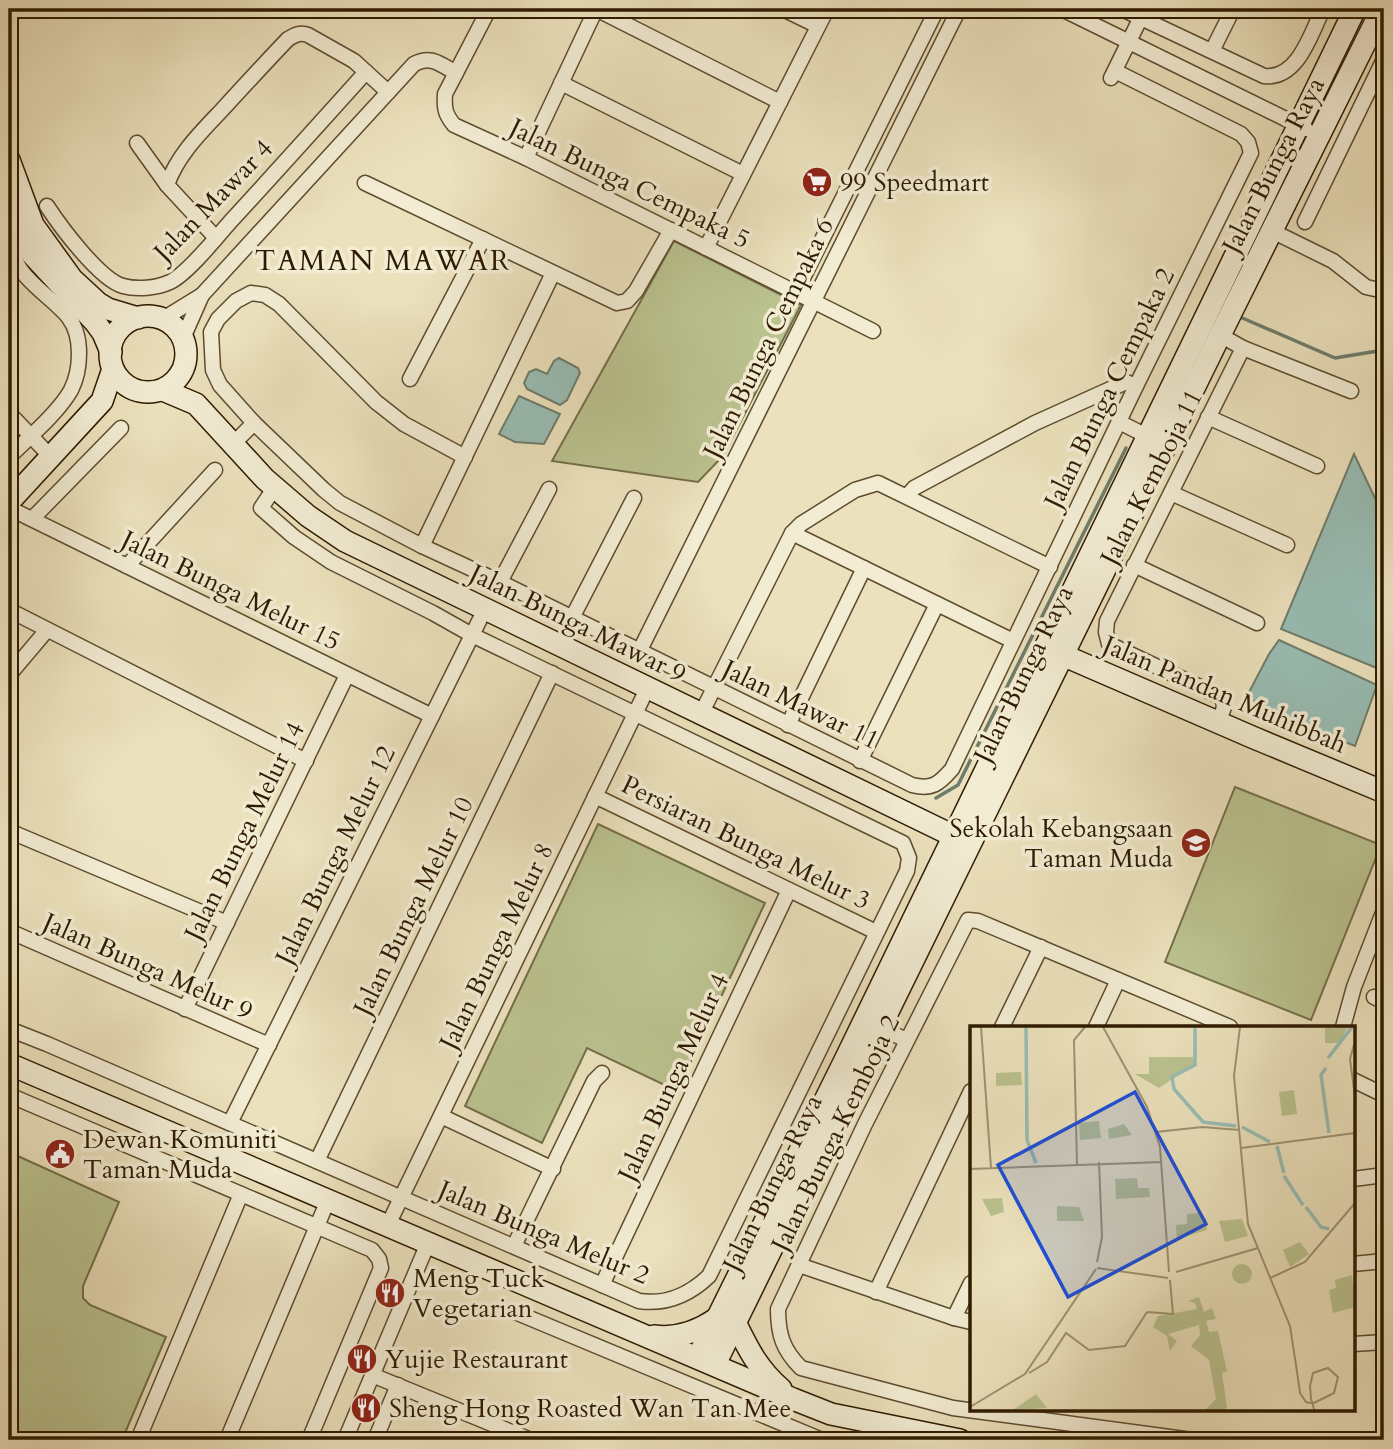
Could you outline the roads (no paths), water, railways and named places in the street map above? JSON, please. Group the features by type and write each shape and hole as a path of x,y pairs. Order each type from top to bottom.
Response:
{"street":[{"path":"163,319 202,295 414,64 424,59 433,60 456,73 489,9"},
{"path":"526,158 596,9 780,102"},
{"path":"783,9 818,26"},
{"path":"706,247 827,9"},
{"path":"796,292 937,9"},
{"path":"1062,9 1319,135"},
{"path":"1122,9 1143,13 1212,51 1264,76 1272,77 1290,68 1298,58 1323,9"},
{"path":"1212,51 1233,9"},
{"name":"Jalan Bunga Raya","path":"726,1320 879,1028 962,840 1054,652 1147,436 1354,9"},
{"name":"Jalan Bunga Raya","path":"1054,652 1232,342 1272,230 1382,9"},
{"path":"1129,41 1143,13"},
{"name":"Jalan Bunga Cempaka 6","path":"639,652 959,17"},
{"path":"167,185 178,162 203,130 288,39 297,34 308,35 354,61 388,92"},
{"name":"Jalan Bunga Cempaka 2","path":"933,786 943,780 952,769 1251,153 1248,142 1241,134 1113,75 1129,41"},
{"path":"1305,222 1384,59"},
{"name":"Jalan Mawar 4","path":"18,223 50,209 62,229 104,276 114,283 141,288 171,282 216,238 366,72"},
{"name":"Jalan Bunga Cempaka 5","path":"456,73 445,94 444,110 454,125 526,158 873,331"},
{"path":"561,83 743,174"},
{"path":"137,143 167,185 216,238"},
{"path":"9,160 18,223 15,256 34,285 68,317 76,331 79,355 77,376 71,390 62,403 9,457"},
{"path":"365,183 617,303 627,300 636,290 671,230"},
{"path":"18,223 90,296 108,309 138,318"},
{"path":"18,223 32,254 103,333 120,380 130,387 152,391"},
{"path":"1272,230 1332,261 1366,287 1384,291"},
{"path":"410,379 484,239"},
{"path":"422,546 553,273"},
{"name":"Jalan Mawar 11","path":"465,457 404,424 360,387 279,304 265,295 251,293 236,301 211,332 213,370 220,385 254,423 340,503 860,761 912,785 922,788 933,786"},
{"path":"183,338 202,295"},
{"path":"9,502 102,401 112,360 113,341 119,331 127,323 150,316 171,323 183,338 186,348 184,368 179,377 172,384 152,391 102,401"},
{"path":"1232,342 1351,391"},
{"name":"Jalan Kemboja 11","path":"1217,722 1224,708 1221,697 1110,644 1106,632 1107,621 1209,418 1232,342"},
{"name":"Jalan Bunga Mawar 9","path":"184,368 196,404 233,444 308,516 345,541 962,840"},
{"path":"907,496 914,488 1058,412 1126,382 1136,386"},
{"name":"Jalan Bunga Mawar 9","path":"152,391 196,404"},
{"path":"9,413 51,457"},
{"path":"1209,418 1317,467"},
{"path":"1119,422 1147,436"},
{"path":"233,444 254,423"},
{"path":"32,519 121,428"},
{"path":"127,566 215,470"},
{"path":"701,714 792,533 801,524 855,490 878,483 1049,567"},
{"path":"275,487 261,508 294,537 331,562 472,635 635,713"},
{"path":"500,582 549,489"},
{"path":"1171,493 1287,545"},
{"path":"572,618 634,498"},
{"name":"Jalan Bunga Melur 15","path":"9,508 432,716"},
{"path":"792,533 1013,641"},
{"path":"1134,565 1257,624"},
{"path":"788,725 864,568"},
{"path":"860,761 937,604"},
{"name":"Jalan Bunga Melur 12","path":"230,1123 485,609"},
{"path":"9,610 306,761"},
{"path":"9,675 47,630"},
{"name":"Jalan Pandan Muhibbah","path":"1054,652 1384,792"},
{"name":"Jalan Bunga Melur 10","path":"317,1161 552,673"},
{"name":"Jalan Bunga Melur 14","path":"185,1009 347,675"},
{"name":"Jalan Bunga Melur 8","path":"388,1226 648,689"},
{"name":"Jalan Bunga Melur 2","path":"9,1029 639,1301 662,1302 687,1294 709,1276 907,871 909,858 904,843 635,713"},
{"name":"Persiaran Bunga Melur 3","path":"595,796 876,932"},
{"path":"9,831 227,923"},
{"name":"Jalan Bunga Raya","path":"706,1361 846,1058 911,925 962,840"},
{"name":"Jalan Bunga Melur 4","path":"602,1284 789,890"},
{"path":"1343,1026 1354,987 1384,909"},
{"path":"886,913 911,925"},
{"name":"Jalan Bunga Kemboja 2","path":"1041,947 978,921 968,920 907,1040 778,1309 778,1325 790,1357 801,1368 953,1408 1097,1434"},
{"name":"Jalan Bunga Melur 9","path":"9,931 268,1045"},
{"path":"1002,1026 1041,947 1228,1026"},
{"path":"1096,1026 1118,980"},
{"path":"879,1028 907,1040"},
{"path":"9,1064 793,1399 831,1414 960,1440"},
{"path":"514,1246 594,1081 602,1073"},
{"path":"1354,1080 1384,1095"},
{"path":"876,1292 970,1093"},
{"path":"9,1095 372,1250 379,1259 381,1268 309,1440"},
{"path":"441,1116 552,1169"},
{"path":"1354,1179 1384,1175"},
{"path":"138,1440 240,1194"},
{"path":"227,1440 328,1200"},
{"path":"345,1440 428,1242"},
{"path":"1354,1264 1384,1261"},
{"path":"799,1265 970,1322"},
{"path":"954,1318 970,1285"},
{"path":"516,1312 822,1440 831,1414"},
{"path":"642,1334 666,1338 695,1332 726,1320 760,1368 793,1399"},
{"path":"1354,1344 1384,1342"},
{"path":"372,1375 500,1434 531,1440"},
{"path":"375,1440 398,1385"},
{"path":"1097,1434 1192,1440"}],"water":[{"path":"559,358 578,368 580,373 567,400 560,405 527,389 524,383 529,372 536,369 547,374 554,361"},
{"path":"519,396 560,414 544,444 515,442 499,434"},
{"path":"1354,454 1384,517 1384,671 1281,629"},
{"path":"1279,640 1377,685 1355,746 1269,713 1247,696"}],"waterway":[{"path":"1240,317 1335,358 1384,350"},
{"path":"936,798 958,785 1126,448"}],"place":[{"name":"99 Speedmart","path":"817,182"},
{"name":"Sekolah Kebangsaan Taman Muda","path":"1196,843"},
{"name":"Dewan Komuniti Taman Muda","path":"60,1154"},
{"name":"Meng Tuck Vegetarian","path":"390,1293"},
{"name":"Yujie Restaurant","path":"362,1359"},
{"name":"Sheng Hong Roasted Wan Tan Mee","path":"366,1408"}],"district":[{"name":"TAMAN MAWAR","path":"383,260"}]}
